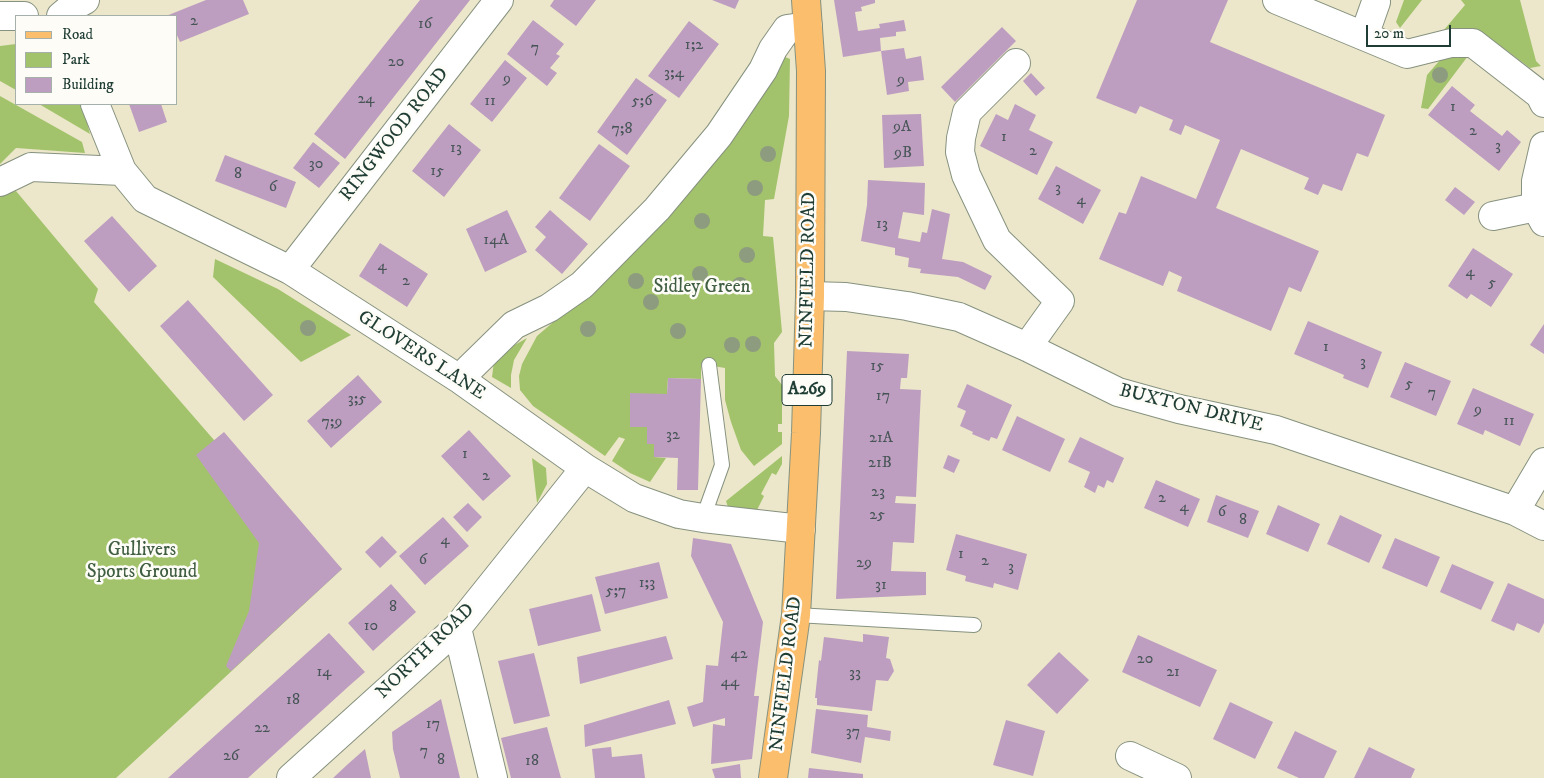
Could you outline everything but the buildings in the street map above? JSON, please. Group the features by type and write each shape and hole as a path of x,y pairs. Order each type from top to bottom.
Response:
{"main road":[{"name":"NINFIELD ROAD","path":"774,778 796,615 806,424 810,296 811,71 807,13"}],"street":[{"path":"62,15 85,0"},
{"name":"RINGWOOD ROAD","path":"290,270 499,0"},
{"path":"1277,0 1407,54 1451,43 1473,43 1540,95 1544,103"},
{"path":"1364,36 1376,2"},
{"path":"461,380 468,370 514,325 549,308 582,285 651,216 719,135 763,70 773,49 787,29 807,13"},
{"path":"0,16 15,16"},
{"path":"1016,63 967,112 960,152 966,176 997,240 1060,301 1027,347"},
{"name":"GLOVERS LANE","path":"95,105 122,171 145,199 290,270 461,380 585,468 634,498 679,514 801,529"},
{"path":"1493,216 1540,214 1536,181 1544,146"},
{"path":"0,182 31,167 122,171"},
{"name":"BUXTON DRIVE","path":"810,296 846,297 908,306 958,317 1027,347 1118,392 1179,409 1276,430 1515,511 1544,526"},
{"path":"1515,511 1544,462"},
{"name":"NORTH ROAD","path":"291,778 457,628 585,468"},
{"path":"457,628 493,778"},
{"path":"1130,756 1177,778"}],"lane":[{"path":"703,518 722,465 709,365"},
{"path":"796,615 974,625"}],"green space":[{"path":"1404,0 1422,0 1400,28 1396,22"},
{"path":"1461,0 1520,0 1536,61 1541,66 1530,68 1482,32 1465,31 1438,37 1465,5"},
{"path":"15,44 15,89 0,81 0,46"},
{"path":"1458,53 1468,56 1428,109 1421,108 1427,75 1440,60"},
{"name":"Sidley Green","path":"780,55 790,59 789,116 774,199 765,200 763,236 773,237 780,310 782,332 774,343 775,376 782,385 782,424 778,424 778,432 782,432 782,444 754,466 741,450 731,422 725,400 725,368 701,364 701,379 668,378 667,394 630,394 630,427 647,427 647,444 654,444 654,457 666,458 650,482 630,473 612,461 625,439 619,437 605,456 533,406 520,390 519,376 522,364 537,336 565,312"},
{"path":"0,96 82,142 85,153 16,148 0,164"},
{"path":"41,105 82,105 90,134"},
{"name":"Gullivers Sports Ground","path":"16,191 98,289 94,302 214,440 342,569 116,778 0,778 0,195"},
{"path":"215,259 278,289 351,335 301,362 213,277"},
{"path":"527,338 514,360 511,388 492,377 494,361"},
{"path":"782,456 782,464 776,475 772,473 761,494 764,496 757,510 728,507 726,501"},
{"path":"532,458 546,468 547,484 537,503"}]}
